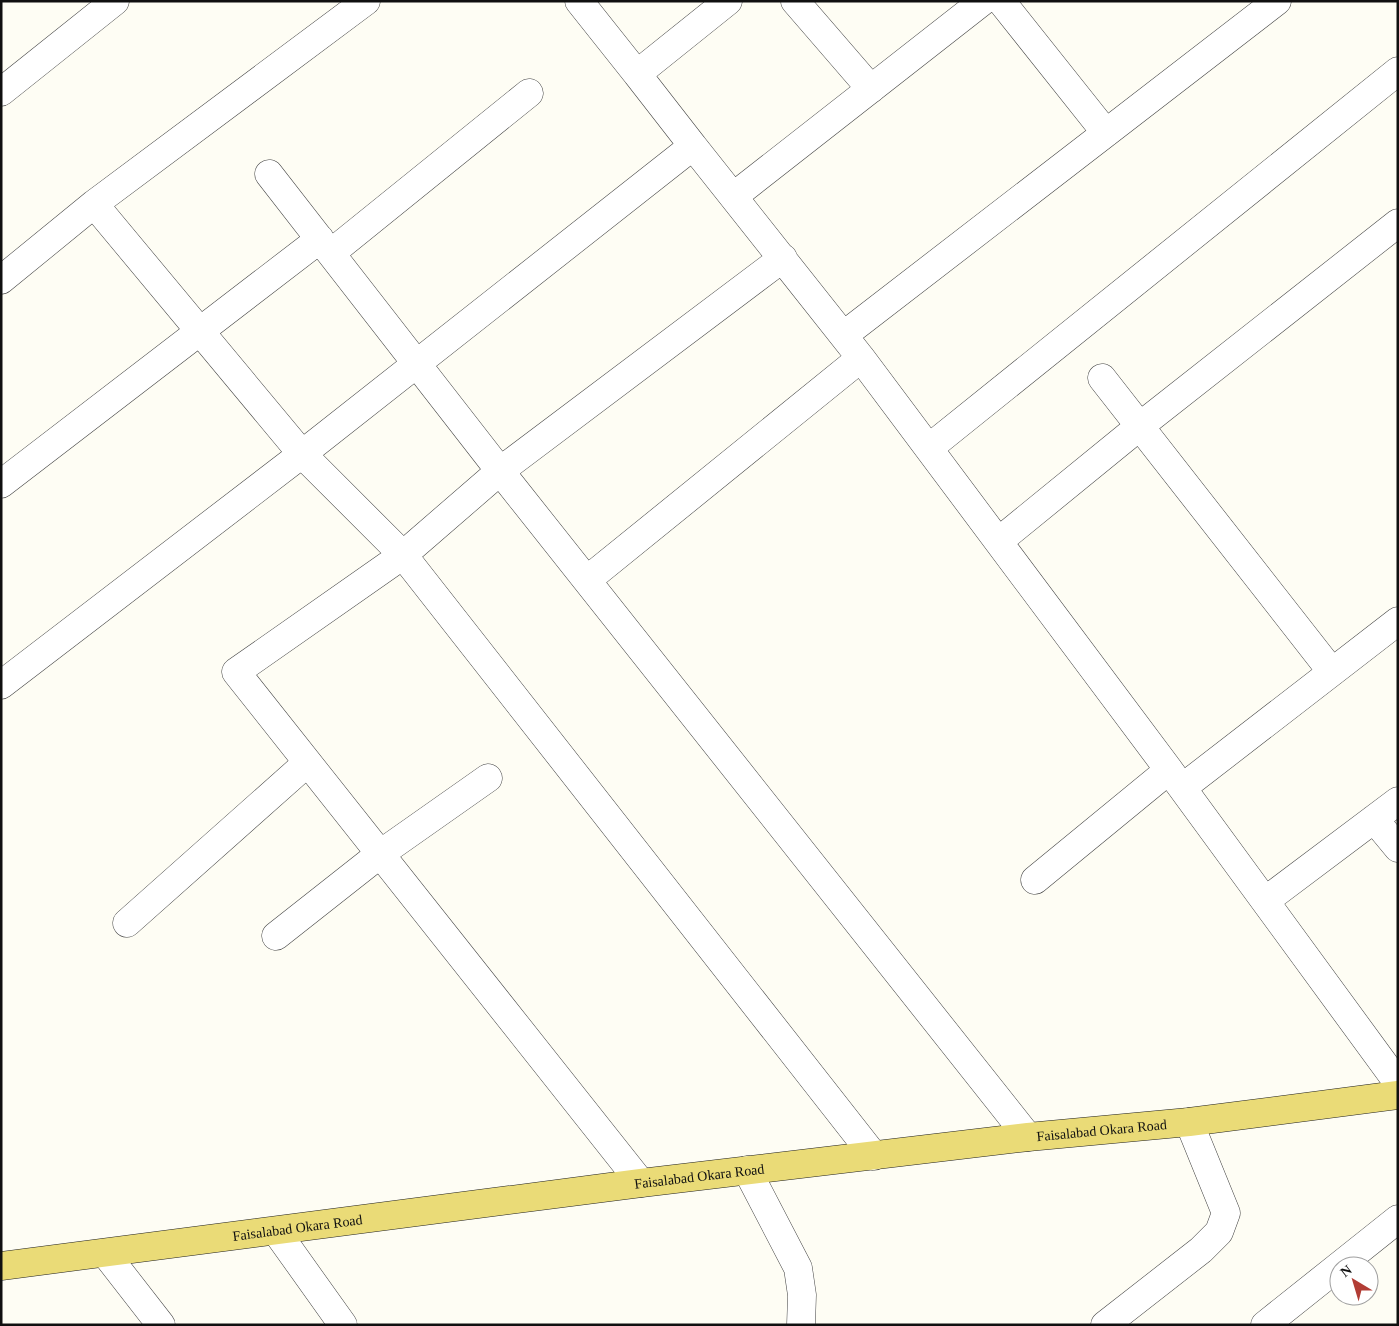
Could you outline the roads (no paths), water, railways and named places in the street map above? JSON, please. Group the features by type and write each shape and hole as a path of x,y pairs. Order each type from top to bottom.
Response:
{"main road":[{"name":"Faisalabad Okara Road","path":"1,1266 747,1170 1028,1137 1189,1122 1398,1095"}],"street":[{"path":"1,92 116,1"},
{"path":"1,280 94,204 366,1"},
{"path":"579,1 862,358 1176,779 1398,1083"},
{"path":"637,74 728,1"},
{"path":"796,1 871,89"},
{"path":"734,196 983,1"},
{"path":"1001,1 1106,133"},
{"path":"844,335 1276,1"},
{"path":"929,448 1398,71"},
{"path":"1,484 200,332 326,246 530,93"},
{"path":"1,685 302,454 693,146"},
{"path":"269,174 500,470 1028,1137"},
{"path":"94,204 302,454 403,555 874,1156"},
{"path":"999,541 1140,426 1398,223"},
{"path":"641,1183 236,672 403,555 500,470 783,258"},
{"path":"587,580 862,358"},
{"path":"1102,378 1332,672"},
{"path":"1035,880 1176,779 1332,672 1398,621"},
{"path":"127,923 307,763"},
{"path":"276,936 380,854 488,778"},
{"path":"1265,901 1398,801"},
{"path":"1374,819 1398,848"},
{"path":"1105,1325 1201,1250 1219,1232 1226,1213 1189,1122"},
{"path":"747,1170 798,1268 802,1295 801,1325"},
{"path":"1352,1256 1398,1220"},
{"path":"276,1231 343,1325"},
{"path":"105,1253 161,1325"},
{"path":"1265,1325 1329,1274"}]}
